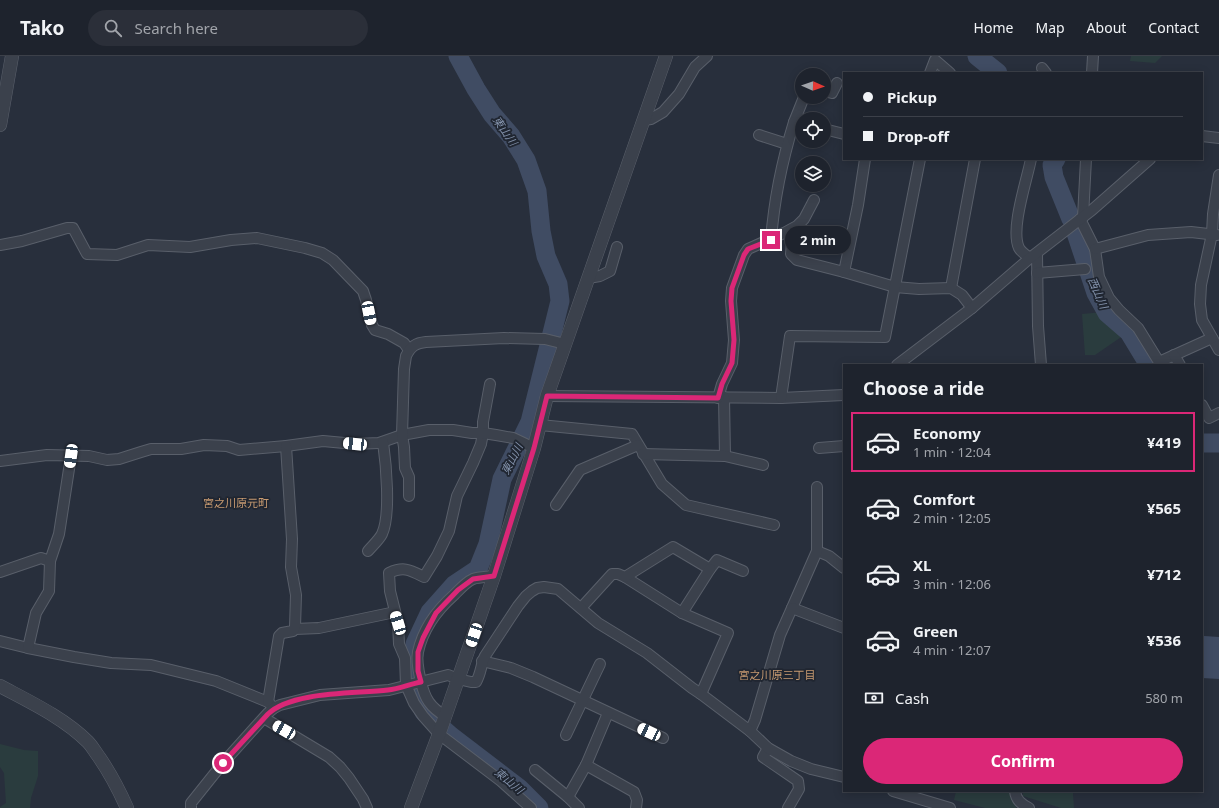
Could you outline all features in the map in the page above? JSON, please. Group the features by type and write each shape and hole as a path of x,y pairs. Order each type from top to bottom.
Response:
{"street":[{"path":"0,125 12,56"},
{"path":"411,808 439,734 494,576 525,444 540,425 560,342 588,278 666,56"},
{"path":"644,120 651,119 663,112 679,94 695,66 707,56"},
{"path":"1092,72 1093,56"},
{"path":"930,72 935,60 949,72"},
{"path":"831,93 837,83"},
{"path":"771,240 777,189 787,144 795,129"},
{"path":"831,131 843,134"},
{"path":"759,135 787,144"},
{"path":"1203,136 1219,138"},
{"path":"844,272 858,205 865,160"},
{"path":"781,398 790,336 884,337 920,160"},
{"path":"951,288 975,160"},
{"path":"1032,160 1018,213 1016,238 1019,249 1033,256 1037,272 1038,326 1041,364"},
{"path":"1086,160 1082,218 1095,250 1099,277 1109,298 1138,328 1159,362 1212,338"},
{"path":"899,364 972,308 1033,256 1092,210 1149,160"},
{"path":"1219,176 1213,214 1216,234 1201,285 1200,304 1202,320 1219,350"},
{"path":"725,456 721,397 722,384 732,363 734,340 731,301 732,288 744,255 748,249 771,240 797,226 804,218 814,200"},
{"path":"0,245 67,228 73,228 87,254 118,255 148,245 190,247 231,240 257,238 304,248 322,253 332,260 363,291 372,325 375,330 388,334 404,343 409,350"},
{"path":"1095,250 1148,235 1191,232 1216,234"},
{"path":"792,242 791,254 797,260 895,287 919,289 951,288 962,295 972,308"},
{"path":"588,278 600,276 610,271 617,247"},
{"path":"1037,272 1085,269"},
{"path":"409,496 409,477 405,468 402,435 404,369 406,356 409,350 418,343 504,338 545,338 560,342"},
{"path":"1174,355 1179,364"},
{"path":"444,719 414,684 399,644 398,623 390,591 389,573 396,569 404,568 424,577 437,556 449,531 457,496 481,444 483,433 482,422 490,384"},
{"path":"547,396 781,398 843,395"},
{"path":"1203,407 1209,418 1219,413"},
{"path":"540,425 632,434 662,484 686,505 774,524"},
{"path":"0,461 47,455 89,456 107,460 119,459 151,449 181,449 204,446 227,446 239,450 323,441 355,444 379,443 402,435 429,430 453,430 472,434 483,433 525,444"},
{"path":"368,551 382,534 386,515 385,460 383,442"},
{"path":"286,446 292,539 291,567 296,595 295,630"},
{"path":"819,448 843,446"},
{"path":"556,505 580,470 641,450 725,456 763,465"},
{"path":"28,648 36,613 49,591 50,561 59,534 71,456"},
{"path":"750,731 755,720 780,635 817,551 817,487"},
{"path":"626,577 673,547 710,569"},
{"path":"817,551 830,556 843,566"},
{"path":"0,572 41,558 50,561"},
{"path":"682,613 717,560 743,571"},
{"path":"582,608 612,574 618,574 626,577 682,613 728,633 701,694"},
{"path":"494,576 473,579 458,590 436,613 423,638 418,652 418,671 414,684 414,703 439,734 501,781 531,808"},
{"path":"0,641 28,648 111,663 151,665 216,681 271,705 320,695 389,690 448,675 458,679 476,682 479,677 482,661 518,606 537,588 558,588 598,623 647,653 750,731 768,748 791,761 843,778"},
{"path":"792,608 843,628"},
{"path":"192,808 191,803 223,763 264,718 271,705 279,636 282,633 295,630 319,628 395,612"},
{"path":"482,661 511,668 533,677 663,738"},
{"path":"566,735 600,664"},
{"path":"0,686 60,720 74,729 89,743 120,793 127,808"},
{"path":"568,797 586,765 608,713"},
{"path":"264,718 329,757 349,778 360,793 367,808"},
{"path":"768,748 763,757 798,781 799,789 788,808"},
{"path":"586,765 634,792 637,800 636,808"},
{"path":"535,770 579,808"},
{"path":"899,792 950,808"},
{"path":"1015,792 1017,800 1029,808"}],"shaded area":[{"path":"1131,56 1162,56 1155,63 1130,61"},
{"path":"1103,312 1107,318 1127,333 1095,355 1085,355 1082,314"},
{"path":"0,744 24,750 38,751 38,776 31,798 30,808 0,808 6,803 4,773 0,767"},
{"path":"956,792 1010,792 1010,797 1016,808 985,808 954,800"},
{"path":"1023,792 1073,793 1074,808 1061,808 1023,796"}],"water":[{"path":"1204,636 1219,637 1219,679 1203,678"}],"waterway":[{"name":"東山川","path":"458,56 492,114 511,136 526,160 537,191 541,231 546,256 558,284 560,301 530,422 502,479 488,544 478,569 454,585 430,612 415,644 412,670 415,691 424,712 451,736 519,788 539,808"},
{"name":"西山川","path":"977,56 997,72"},
{"name":"西山川","path":"1055,160 1052,165 1054,177 1071,219"},
{"name":"西山川","path":"1075,230 1096,293 1107,313 1129,332 1148,364"},
{"name":"西山川","path":"1203,443 1219,443"}],"district":[{"name":"宮之川原元町","path":"236,503"},
{"name":"宮之川原三丁目","path":"777,675"}],"route":[{"path":"223,763 259,723 274,708 280,705 303,698 320,695 389,690 421,682 418,671 418,652 423,638 436,613 458,590 473,579 494,576 534,448 547,396 718,398 722,384 732,363 734,340 731,301 732,288 744,255 748,249 771,240"}]}
